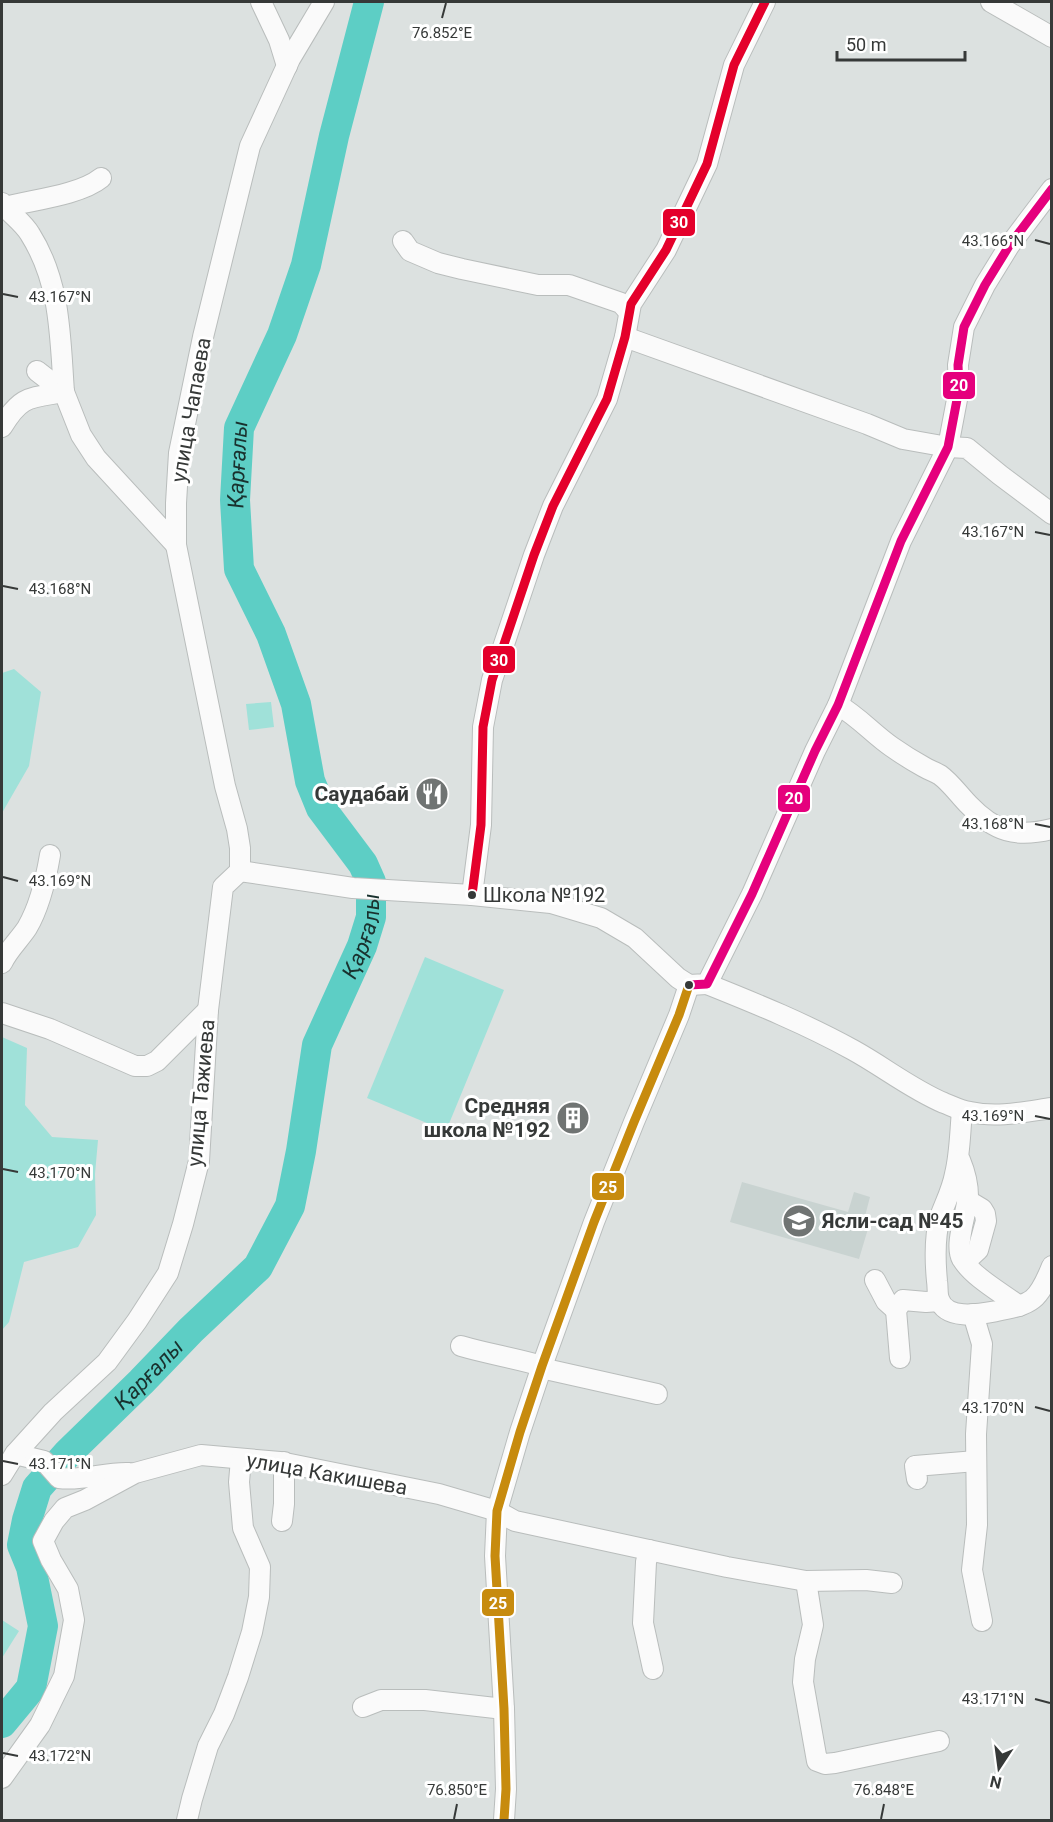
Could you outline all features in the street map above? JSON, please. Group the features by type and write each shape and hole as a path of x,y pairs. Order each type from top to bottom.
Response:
{"street":[{"path":"261,2 279,40 286,66"},
{"name":"улица Чапаева","path":"240,871 237,829 225,786 176,545 179,453 202,338 250,146 286,66 324,2"},
{"path":"472,895 481,825 483,727 492,680 549,516 579,451 607,399 625,337 631,304 666,250 707,164 734,65 765,2"},
{"path":"991,2 1052,37"},
{"path":"3,205 49,197 93,185 102,178"},
{"path":"504,1821 506,1789 504,1709 495,1556 497,1511 542,1367 594,1222 679,1015 752,894 815,751 838,705 902,541 948,447 959,389 958,365 964,327 985,285 1009,246 1052,189"},
{"path":"3,205 29,232 46,264 55,300 62,347 64,392 81,435 96,458 176,545"},
{"path":"403,241 410,251 438,263 538,285 569,285 621,303 629,312"},
{"path":"625,337 903,439 967,448 1052,514"},
{"path":"37,371 64,392"},
{"path":"2,427 12,410 28,398 64,392"},
{"path":"838,705 855,715 894,748 939,775 970,807 994,825 1011,833 1033,833 1052,829"},
{"path":"2,963 6,953 27,927 46,879 50,855"},
{"path":"240,871 353,888 472,895 551,903 601,918 635,938 678,978 776,1012 835,1040 879,1064 920,1092 962,1111 1009,1114 1052,1108"},
{"name":"улица Тажиева","path":"2,1475 15,1454 53,1412 107,1362 168,1273 199,1161 208,1010 223,887 240,871"},
{"path":"2,1012 50,1029 135,1066 147,1066 157,1061 208,1010"},
{"path":"962,1111 958,1155 951,1194 940,1218 936,1242 935,1263 939,1301 949,1311 965,1315 1026,1305 1038,1295 1052,1266"},
{"path":"958,1155 966,1176 968,1200 960,1241 961,1257 975,1273 1019,1306"},
{"path":"874,1280 886,1301 896,1310"},
{"path":"900,1358 896,1310 903,1300 939,1301"},
{"path":"973,1314 982,1344 976,1434 977,1525 972,1570 982,1621"},
{"path":"461,1346 657,1394"},
{"path":"15,1454 44,1461 59,1478 82,1479 114,1472 135,1473"},
{"name":"улица Какишева","path":"2,1778 40,1725 64,1676 74,1620 68,1589 43,1541 54,1521 65,1508 135,1473 201,1455 284,1462 439,1494 497,1511 515,1521 727,1567 806,1581 891,1582"},
{"path":"187,1821 208,1746 224,1714 238,1677 252,1632 259,1597 260,1567 243,1528 239,1482 241,1459"},
{"path":"917,1479 915,1466 976,1461"},
{"path":"282,1521 284,1462"},
{"path":"649,1550 646,1562 643,1623 652,1669"},
{"path":"806,1581 813,1625 805,1659 803,1682 817,1761 825,1764 835,1763 939,1741"},
{"path":"363,1707 381,1700 425,1700 504,1709"}],"shaded area":[{"path":"14,669 41,692 29,766 2,813 2,673"},
{"path":"271,702 274,727 249,730 246,704"},
{"path":"425,957 504,990 446,1131 367,1098"},
{"path":"2,1037 27,1048 25,1105 52,1137 98,1140 95,1174 96,1215 78,1247 24,1262 9,1322 2,1330"},
{"name":"Ясли-сад №45","path":"742,1182 848,1212 854,1192 870,1197 864,1220 870,1222 859,1259 730,1222"},
{"path":"2,1620 19,1631 2,1658"}],"waterway":[{"name":"Қарғалы","path":"2,1723 31,1688 43,1626 31,1567 22,1545 37,1488 68,1453 191,1330 258,1267 290,1206 317,1045 362,946 371,917 371,882 363,864 321,808 310,781 296,704 271,634 239,569 235,500 239,428 282,335 306,265 334,136 369,2"}],"transit line":[{"name":"30","path":"472,895 481,825 483,727 492,680 553,506 607,399 625,337 631,304 666,250 707,164 734,65 765,2"},
{"name":"20","path":"689,985 707,984 752,894 815,751 838,705 901,541 948,447 959,389 958,365 964,327 985,285 1009,246 1052,189"},
{"name":"25","path":"504,1820 506,1789 504,1709 495,1556 497,1511 542,1366 594,1222 679,1015 689,985"}],"place":[{"name":"Саудабай","path":"432,794"},
{"name":"Школа №192","path":"472,895"},
{"name":"Средняя школа №192","path":"573,1118"},
{"name":"Ясли-сад №45","path":"799,1221"}]}
